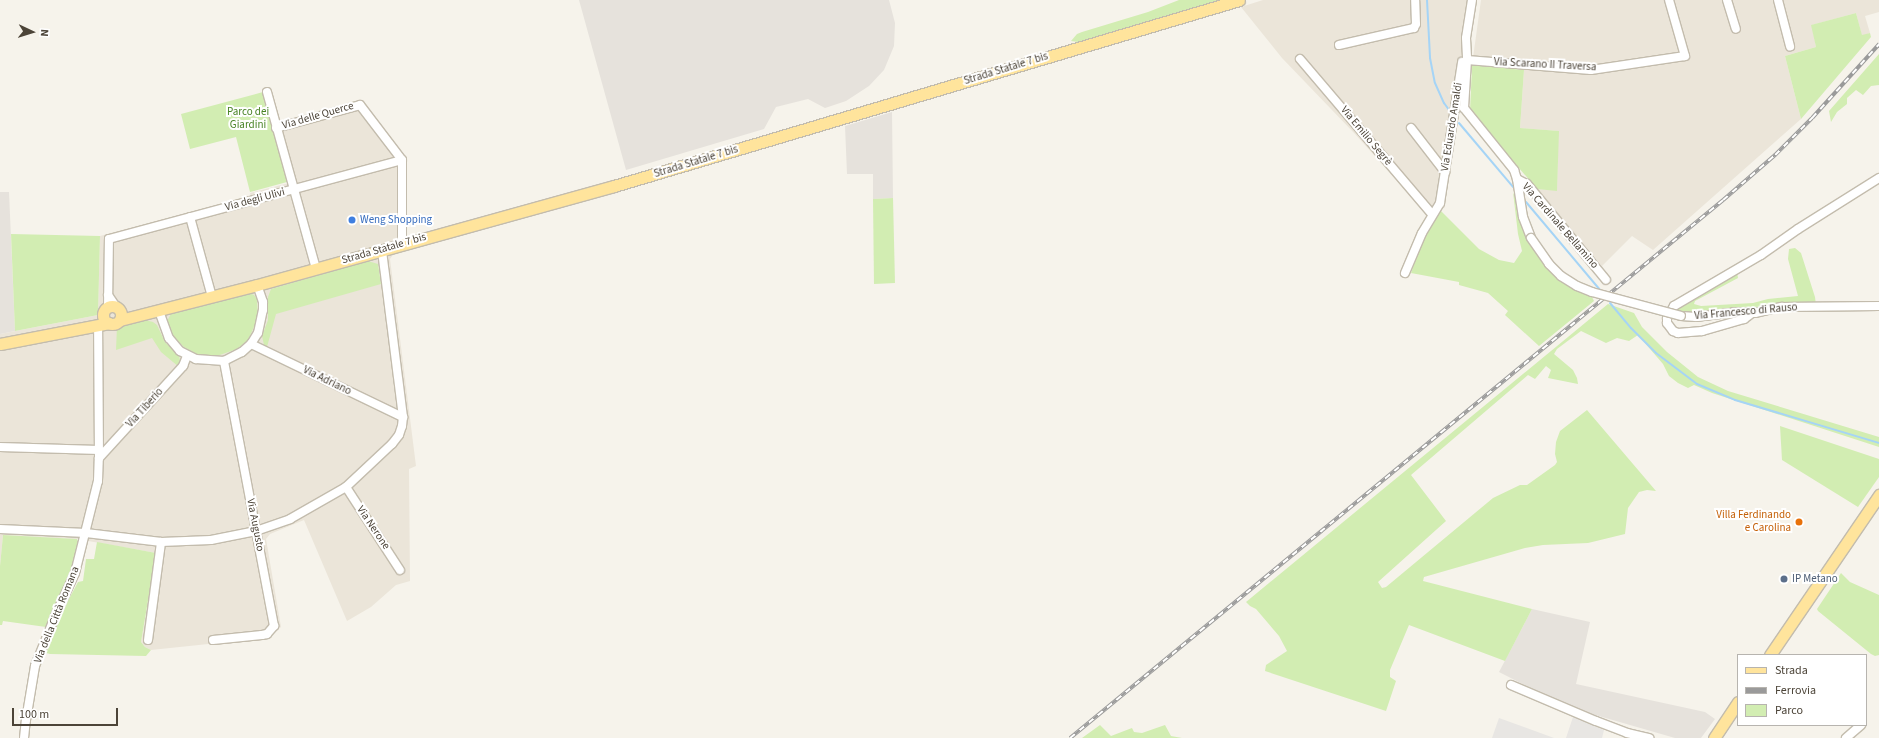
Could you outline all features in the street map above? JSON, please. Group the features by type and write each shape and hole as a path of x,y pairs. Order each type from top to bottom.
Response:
{"main road":[{"name":"Strada Statale 7 bis","path":"85,327 98,325 113,313 154,312 316,269 614,186 1239,0"},
{"path":"0,344 85,327 113,313"},
{"path":"1771,654 1879,495"},
{"path":"1714,738 1737,704"}],"street":[{"path":"1339,45 1414,28 1416,24 1415,0"},
{"name":"Via Cardinale Bellamino","path":"1472,0 1466,38 1467,60 1464,108 1510,164 1518,180 1527,184 1606,280"},
{"name":"Via Scarano II Traversa","path":"1467,60 1591,70 1685,56 1669,0"},
{"path":"1727,0 1736,29"},
{"path":"1778,0 1790,46"},
{"name":"Via Eduardo Amaldi","path":"1406,274 1432,214 1440,203 1466,38"},
{"name":"Via Emilio Segrè","path":"1300,59 1432,214"},
{"path":"267,92 316,269"},
{"name":"Via delle Querce","path":"276,128 360,104 402,160"},
{"path":"1411,128 1445,172"},
{"path":"402,160 402,244"},
{"name":"Via degli Ulivi","path":"113,313 108,292 109,239 402,160"},
{"path":"1752,313 1744,319 1702,331 1678,333 1673,331 1667,323 1667,318 1674,306 1737,270 1879,178"},
{"name":"Via Francesco di Rauso","path":"1518,180 1523,217 1531,238 1549,264 1561,276 1577,286 1599,294 1681,316 1696,317 1734,312 1752,313 1782,307 1879,306"},
{"path":"190,217 212,297"},
{"path":"0,529 86,533 161,542 211,540 256,531 290,519 346,487 392,444 399,435 403,418 382,250"},
{"path":"154,312 168,338 187,356 205,360 224,361 242,352 251,344 262,323 263,302 257,285"},
{"name":"Via della Città Romana","path":"24,738 36,666 56,614 76,573 98,480 98,325"},
{"name":"Via Adriano","path":"251,344 403,418"},
{"name":"Via Tiberio","path":"99,454 183,366 187,356"},
{"name":"Via Augusto","path":"213,640 267,634 274,626 224,361"},
{"path":"0,447 99,454"},
{"name":"Via Nerone","path":"346,487 400,570"},
{"path":"148,640 161,542"},
{"path":"1511,685 1596,722 1627,733 1649,738"},
{"path":"1846,738 1860,726"}],"shaded area":[{"path":"579,0 889,0 895,23 894,46 884,70 869,86 846,101 825,108 808,99 776,107 764,129 626,170"},
{"path":"1263,0 1475,0 1441,203 1429,216 1355,134 1282,58 1241,7"},
{"path":"1481,0 1879,0 1879,12 1865,16 1870,33 1862,36 1856,13 1812,25 1816,47 1785,56 1801,119 1653,250 1632,236 1602,266 1537,189 1557,190 1558,131 1520,128 1524,70 1472,65"},
{"path":"363,100 405,157 406,249 395,252 390,259 416,466 409,469 410,581 396,585 371,607 347,621 304,520 270,534 266,539 281,627 274,633 265,638 151,650 145,647 141,642 156,553 77,539 3,535 0,566 0,334 98,315 100,236 251,196 250,193 289,183 274,124"},
{"path":"892,112 893,198 873,199 873,174 847,174 845,126"},
{"path":"0,192 9,192 15,331 0,334"},
{"path":"1532,609 1590,622 1576,684 1705,712 1715,719 1701,738 1675,738 1585,712 1538,692 1499,672"},
{"path":"1573,717 1604,730 1602,738 1566,738"},
{"path":"1499,718 1554,738 1492,738"}],"green space":[{"path":"1179,0 1223,0 1078,42 1071,41 1077,34 1082,32 1148,12"},
{"path":"1856,13 1862,35 1870,33 1871,37 1801,119 1785,56 1816,47 1811,25"},
{"path":"1879,54 1879,85 1871,86 1863,95 1856,90 1847,98 1847,104 1837,112 1831,122 1829,111"},
{"path":"1472,65 1524,70 1520,128 1559,131 1557,191 1537,189 1470,111"},
{"name":"Parco dei Giardini","path":"263,92 287,182 250,192 236,137 190,149 181,114"},
{"path":"1513,192 1531,244 1538,256 1547,267 1569,285 1592,297 1594,301 1539,346 1505,315 1508,311 1488,293 1459,285 1459,282 1411,273 1426,230 1440,210 1479,249 1499,260 1514,263 1522,251 1518,234"},
{"path":"893,198 895,283 874,284 873,199"},
{"path":"11,234 100,236 98,315 15,331"},
{"path":"1795,248 1801,253 1815,297 1816,305 1738,309 1698,313 1675,311 1676,308 1737,272 1738,278 1695,301 1694,304 1701,306 1753,303 1768,299 1798,296 1788,259 1789,249"},
{"path":"368,261 378,264 381,284 276,314 267,347 264,345 262,336 268,320 268,297 271,289"},
{"path":"247,292 254,295 257,299 258,318 248,340 237,349 214,357 199,355 184,347 172,335 167,321 172,312"},
{"path":"1608,304 1634,313 1642,327 1667,352 1698,377 1728,391 1879,437 1879,447 1712,393 1694,385 1688,388 1669,376 1663,364 1638,335 1629,341 1617,338 1606,343 1581,331 1557,349 1554,354 1573,370 1578,384 1548,378 1551,370 1546,366 1535,379 1528,375 1411,475 1446,521 1378,582 1382,588 1386,587 1493,498 1520,485 1527,485 1555,465 1557,462 1555,454 1556,442 1560,431 1587,410 1656,491 1647,490 1639,492 1628,508 1625,534 1588,543 1543,545 1525,548 1424,577 1423,581 1532,609 1505,661 1409,625 1390,670 1390,677 1396,681 1386,711 1265,671 1266,665 1287,651 1279,636 1256,609 1246,602"},
{"path":"145,320 153,322 157,325 165,342 179,356 179,367 161,352 152,338 116,350 117,326"},
{"path":"1780,426 1879,459 1879,477 1858,507 1782,460"},
{"path":"3,535 77,539 79,544 74,564 46,627 3,621 2,625 0,625 0,566"},
{"path":"97,542 156,553 141,642 145,647 151,650 146,656 46,653 63,610 78,582 83,581 86,559 94,559"},
{"path":"1841,573 1850,582 1879,595 1879,655 1875,656 1871,654 1817,609"},
{"path":"1100,725 1111,736 1132,728 1134,732 1142,733 1165,725 1171,736 1182,738 1082,738"}],"waterway":[{"path":"1427,0 1430,58 1435,83 1444,103 1449,110"},
{"path":"1459,123 1513,187"},
{"path":"1526,202 1601,291"},
{"path":"1610,303 1631,328 1656,353 1697,384 1735,400 1879,443"}],"railway":[{"path":"1070,738 1723,200 1775,155 1812,118 1879,44"}],"place":[{"name":"Weng Shopping","path":"352,220"},
{"name":"Villa Ferdinando e Carolina","path":"1799,522"},
{"name":"IP Metano","path":"1784,579"}]}
